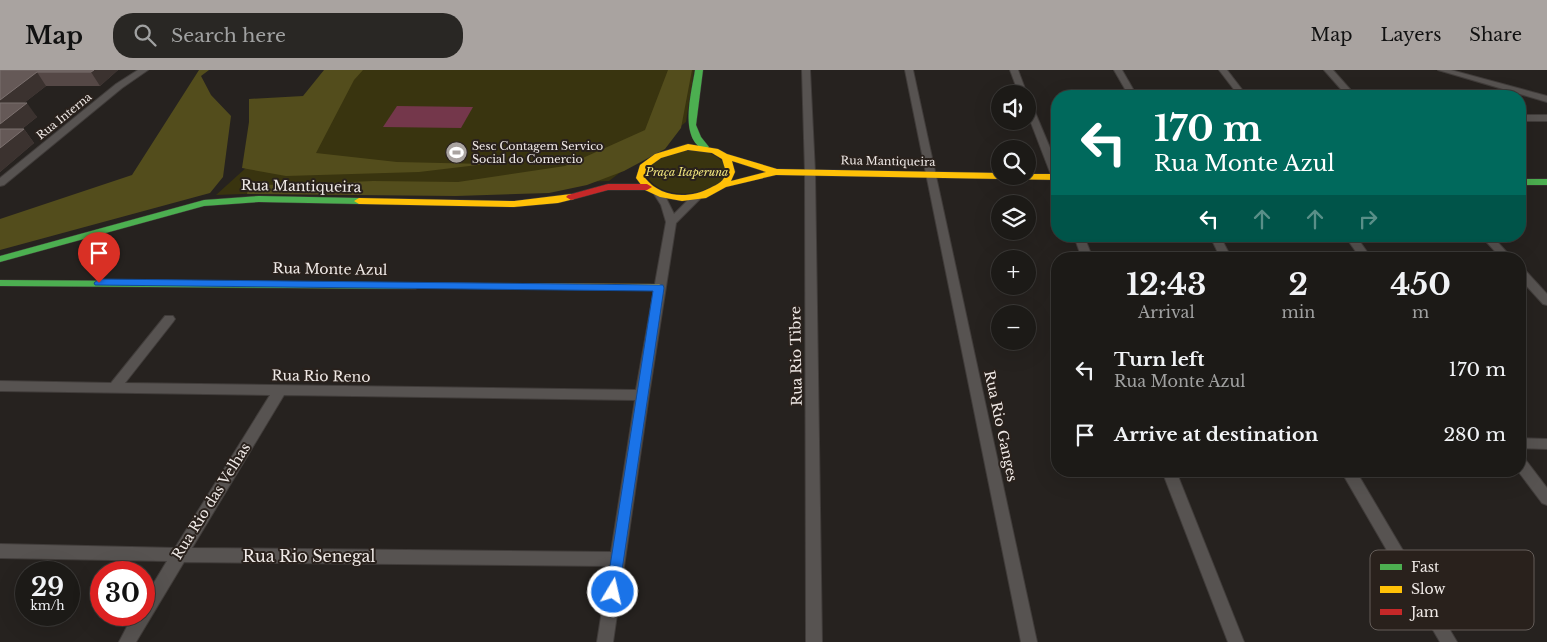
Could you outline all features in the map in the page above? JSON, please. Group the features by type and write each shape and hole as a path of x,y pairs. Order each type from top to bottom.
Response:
{"street":[{"name":"Rua Interna","path":"0,182 119,86 144,70"},
{"path":"699,70 692,125 697,138 705,148"},
{"name":"Rua Rio Tibre","path":"806,70 810,172 814,642"},
{"name":"Rua Rio Ganges","path":"909,70 1029,642"},
{"path":"1014,70 1020,85"},
{"path":"1118,70 1130,90"},
{"path":"1223,70 1238,90"},
{"path":"1328,70 1346,90"},
{"path":"1442,70 1514,90"},
{"path":"1526,93 1547,99"},
{"path":"1526,118 1547,118"},
{"path":"1036,124 1051,163"},
{"path":"666,152 692,125"},
{"path":"688,147 705,148 724,156 732,167 732,174 727,184 706,196 675,199 660,194 647,187 640,174 643,165 666,152 688,147"},
{"name":"Rua Mantiqueira","path":"724,156 776,172"},
{"name":"Rua Mantiqueira","path":"608,187 643,165"},
{"name":"Rua Mantiqueira","path":"727,184 776,172 991,176"},
{"path":"1036,177 1051,178"},
{"path":"1526,182 1547,182"},
{"name":"Rua Mantiqueira","path":"0,260 155,215 219,201 259,199 514,204 558,200 608,187 647,187"},
{"path":"605,642 642,395 671,222 666,205 660,194"},
{"path":"671,222 696,198"},
{"path":"1492,242 1501,252"},
{"path":"1526,278 1547,301"},
{"name":"Rua Monte Azul","path":"0,283 659,288"},
{"path":"115,387 170,319"},
{"name":"Rua Rio Reno","path":"0,386 642,395"},
{"name":"Rua Rio das Velhas","path":"155,594 280,390"},
{"path":"1526,444 1547,444"},
{"path":"1526,471 1547,498"},
{"path":"1171,477 1236,642"},
{"path":"1352,477 1395,550"},
{"name":"Rua Rio Senegal","path":"0,551 178,555 618,559"},
{"name":"Rua Rio das Velhas","path":"127,642 136,626"},
{"path":"1442,630 1449,642"}],"green space":[{"name":"Sesc Contagem Servico Social do Comercio","path":"344,70 694,70 686,122 609,181 216,195 322,99"},
{"name":"Praça Itaperuna","path":"694,150 714,155 724,165 727,170 719,185 693,193 678,193 654,185 648,177 647,169 653,161 670,153"}],"shaded area":[{"path":"199,70 209,70 201,76 211,95 231,116 223,177 210,193 0,250 0,219 132,175"},
{"path":"324,70 363,70 354,80 316,153 397,162 486,164 419,172 286,176 242,168 249,122 249,99 303,96"},
{"path":"668,70 692,70 681,128 665,149 624,171 587,185 549,193 456,196 247,194 249,184 280,185 373,181 458,182 565,166 645,130"},
{"path":"397,106 473,107 461,128 383,127"}],"building":[{"path":"0,70 94,70 91,72 37,72 0,100"},
{"path":"0,103 27,103 0,124"},
{"path":"0,129 24,129 0,148"}],"traffic: fast":[{"path":"699,70 692,125 697,138 705,147"},
{"path":"1526,182 1547,182"},
{"path":"0,259 204,203 259,199 359,201"},
{"path":"0,283 416,286"}],"traffic: slow":[{"path":"688,147 715,151 726,158 729,163 730,172 724,184 703,196 682,198 663,195 648,188 641,178 643,167 658,156 688,147"},
{"path":"724,156 776,172"},
{"path":"727,185 776,172 991,176"},
{"path":"1036,177 1051,177"},
{"path":"359,201 514,204 571,197"},
{"path":"416,286 659,287"}],"traffic: jam":[{"path":"571,197 608,187 647,187"}],"place":[{"name":"Sesc Contagem Servico Social do Comercio","path":"456,152"}],"route":[{"path":"99,283 659,288 613,592"}]}
